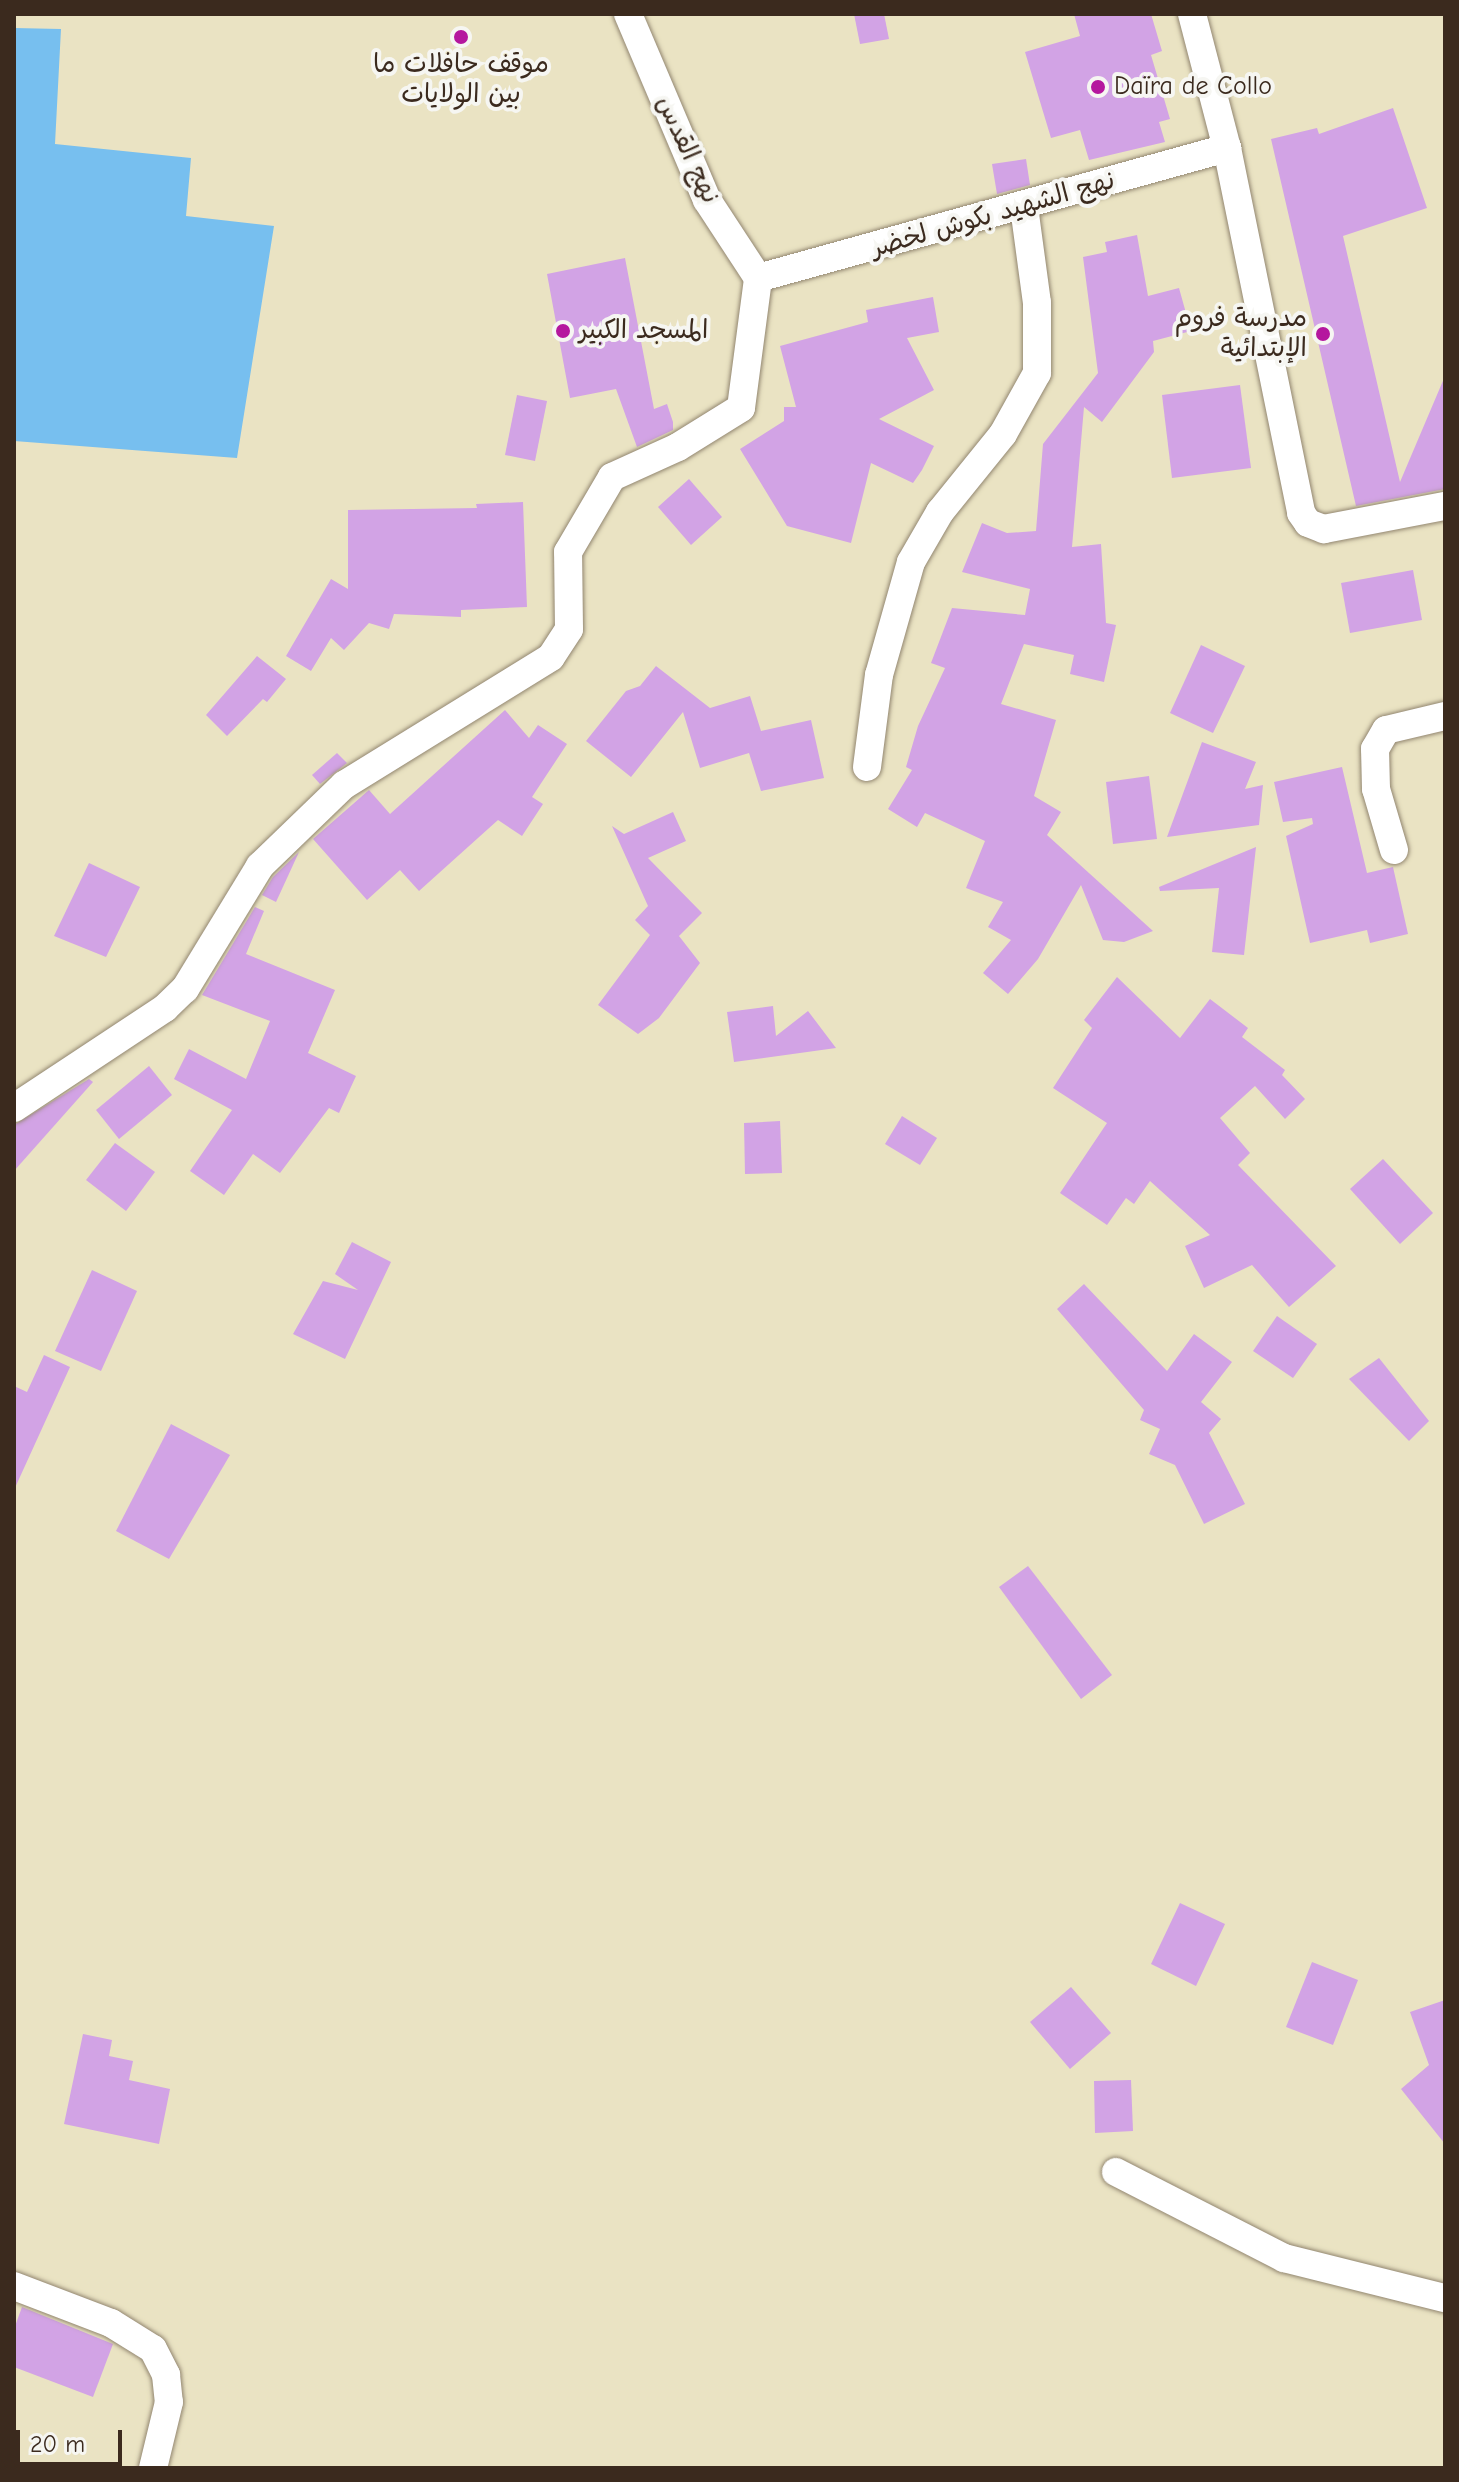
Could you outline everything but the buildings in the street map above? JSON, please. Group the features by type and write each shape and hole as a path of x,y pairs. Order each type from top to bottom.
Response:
{"street":[{"name":"نهج القدس","path":"628,14 707,200 758,278"},
{"path":"1192,14 1227,148 1301,513 1308,523 1329,529 1445,506"},
{"name":"نهج الشهيد بكوش لخضر","path":"758,278 1024,207 1227,148"},
{"path":"867,767 882,660 911,562 940,512 1003,434 1037,373 1037,303 1024,207"},
{"path":"14,1108 165,1008 185,989 260,866 344,785 551,657 569,629 568,552 612,477 678,447 741,408 758,278"},
{"path":"1394,850 1376,789 1375,749 1386,730 1445,716"},
{"path":"1116,2172 1284,2258 1445,2298"},
{"path":"14,2286 111,2323 153,2349 166,2375 169,2402 153,2468"}],"water":[{"path":"14,28 61,29 55,144 191,158 186,216 274,226 237,458 14,441"}],"place":[{"name":"موقف حافلات ما بين الولايات","path":"461,37"},
{"name":"Daïra de Collo","path":"1098,87"},
{"name":"المسجد الكبير","path":"563,331"},
{"name":"مدرسة فروم الإبتدائية","path":"1323,334"}]}
